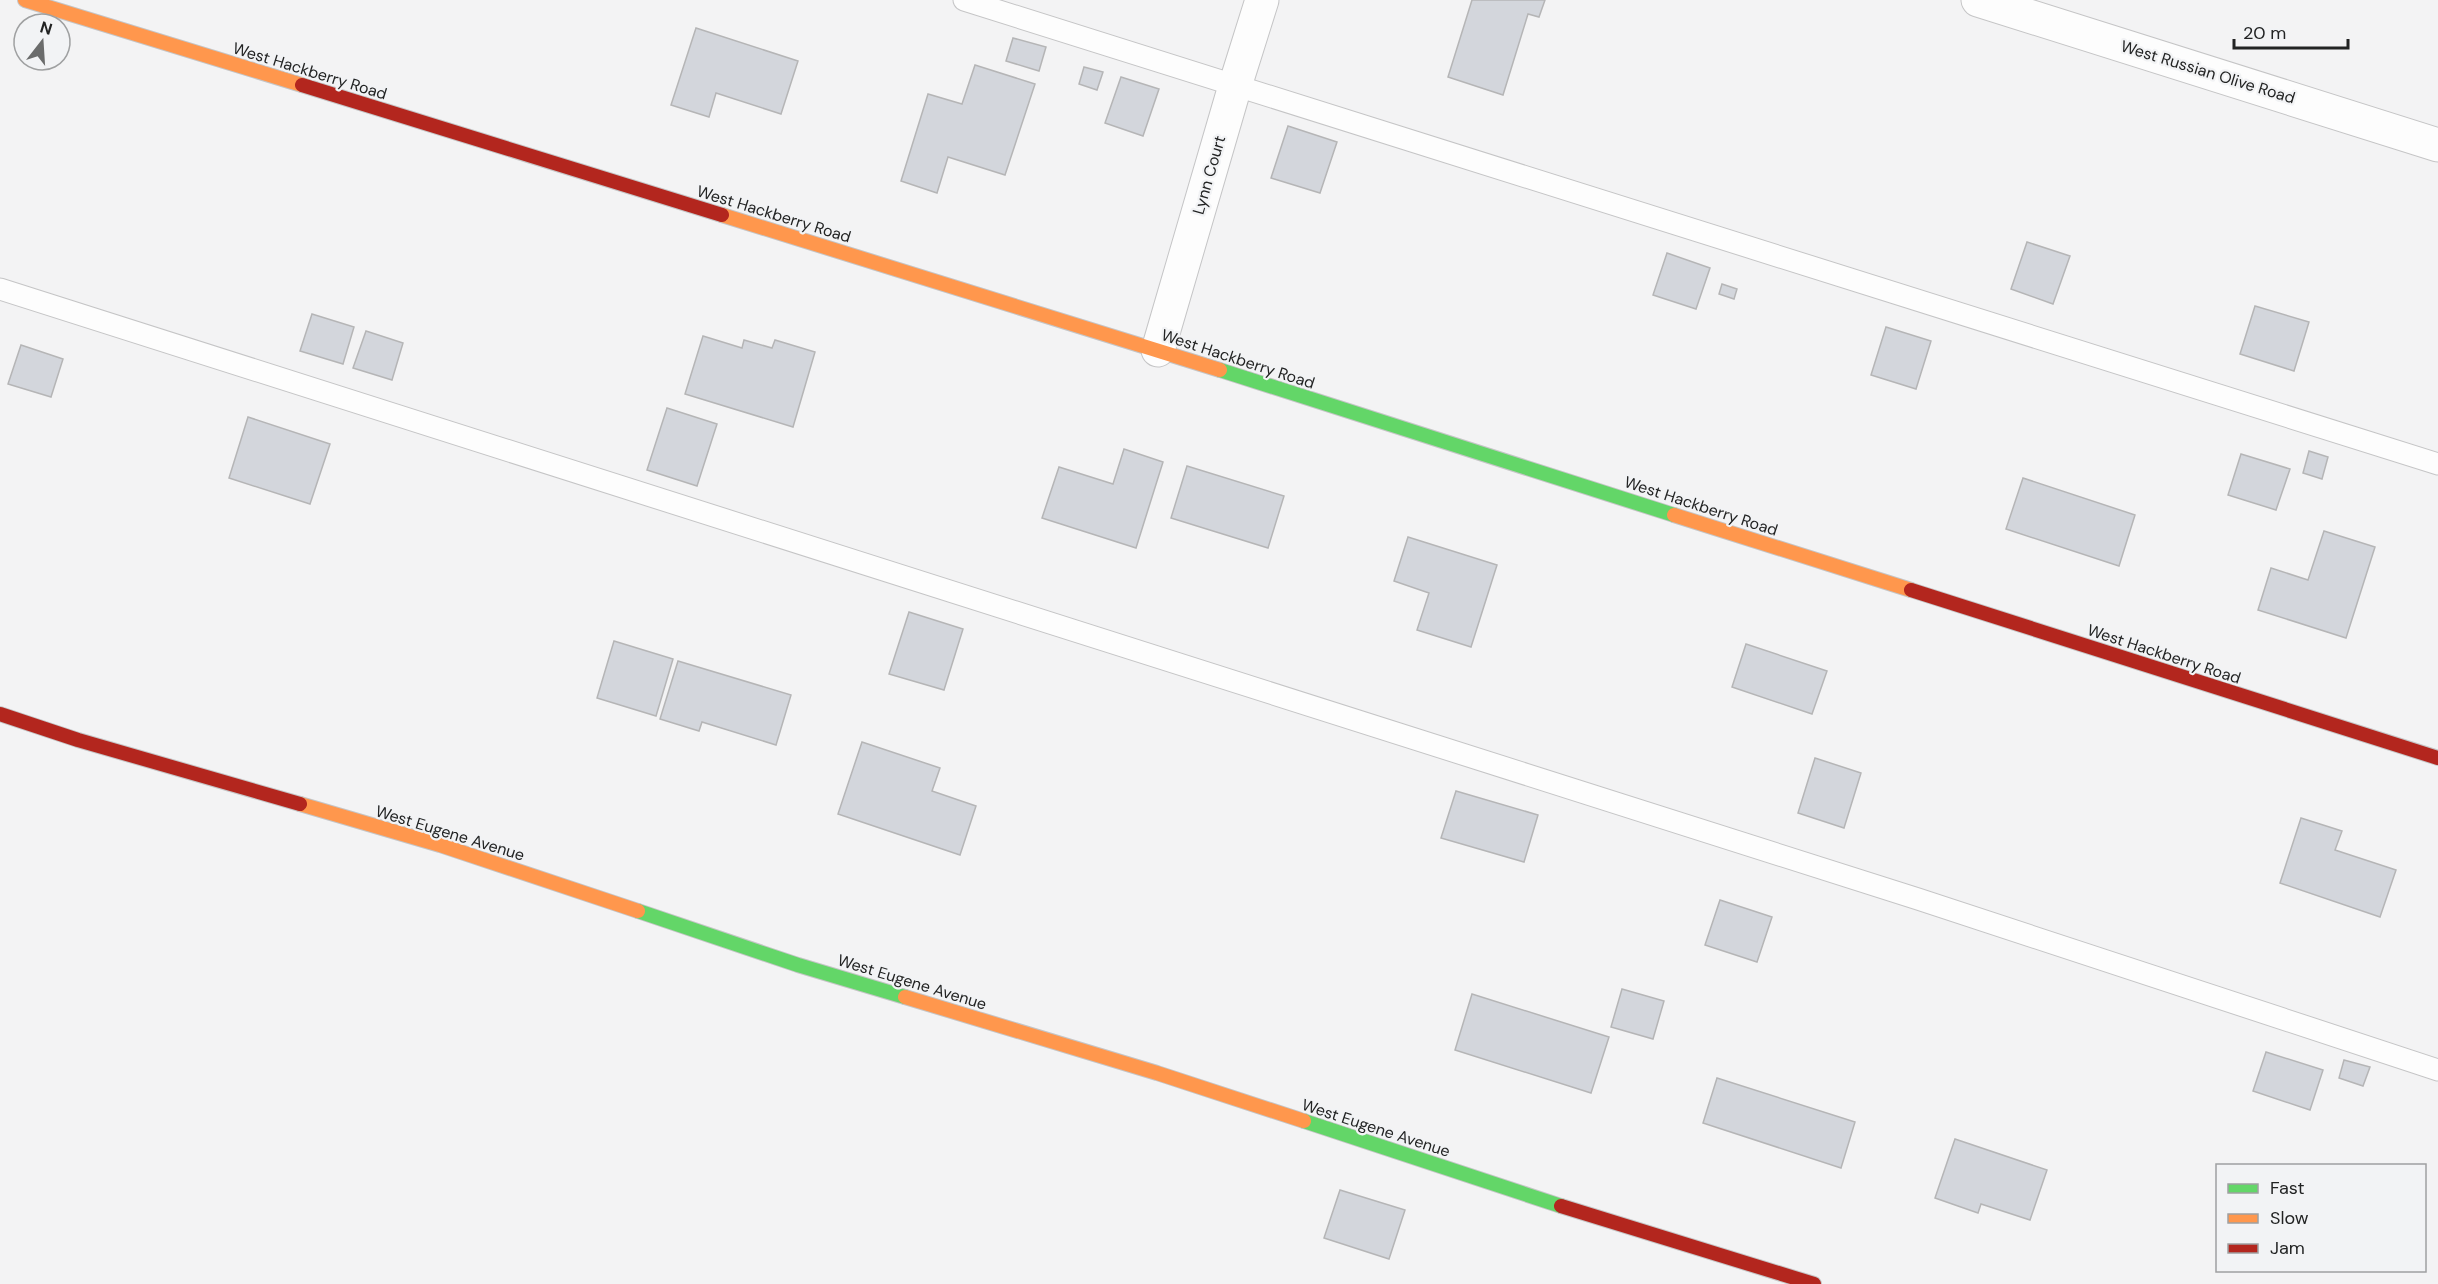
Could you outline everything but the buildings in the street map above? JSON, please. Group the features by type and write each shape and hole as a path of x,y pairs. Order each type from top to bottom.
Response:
{"street":[{"name":"West Hackberry Road","path":"25,0 1158,350 2438,758"},
{"name":"Lynn Court","path":"1158,350 1262,0"},
{"name":"West Russian Olive Road","path":"1978,0 2438,145"},
{"name":"West Eugene Avenue","path":"0,714 78,740 440,845 798,965 1157,1072 1543,1200 1814,1284"}],"lane":[{"path":"964,0 2438,464"},
{"path":"0,289 1896,892 2438,1070"}],"traffic: fast":[{"path":"1220,370 1674,515"},
{"path":"638,911 798,965 905,997"},
{"path":"1304,1121 1561,1206"}],"traffic: slow":[{"path":"25,0 302,85"},
{"path":"722,215 1220,370"},
{"path":"1674,515 1911,590"},
{"path":"300,804 440,845 638,911"},
{"path":"905,997 1157,1073 1304,1121"}],"traffic: jam":[{"path":"302,85 722,215"},
{"path":"1911,590 2438,758"},
{"path":"0,714 78,740 300,804"},
{"path":"1561,1206 1814,1284"}]}
